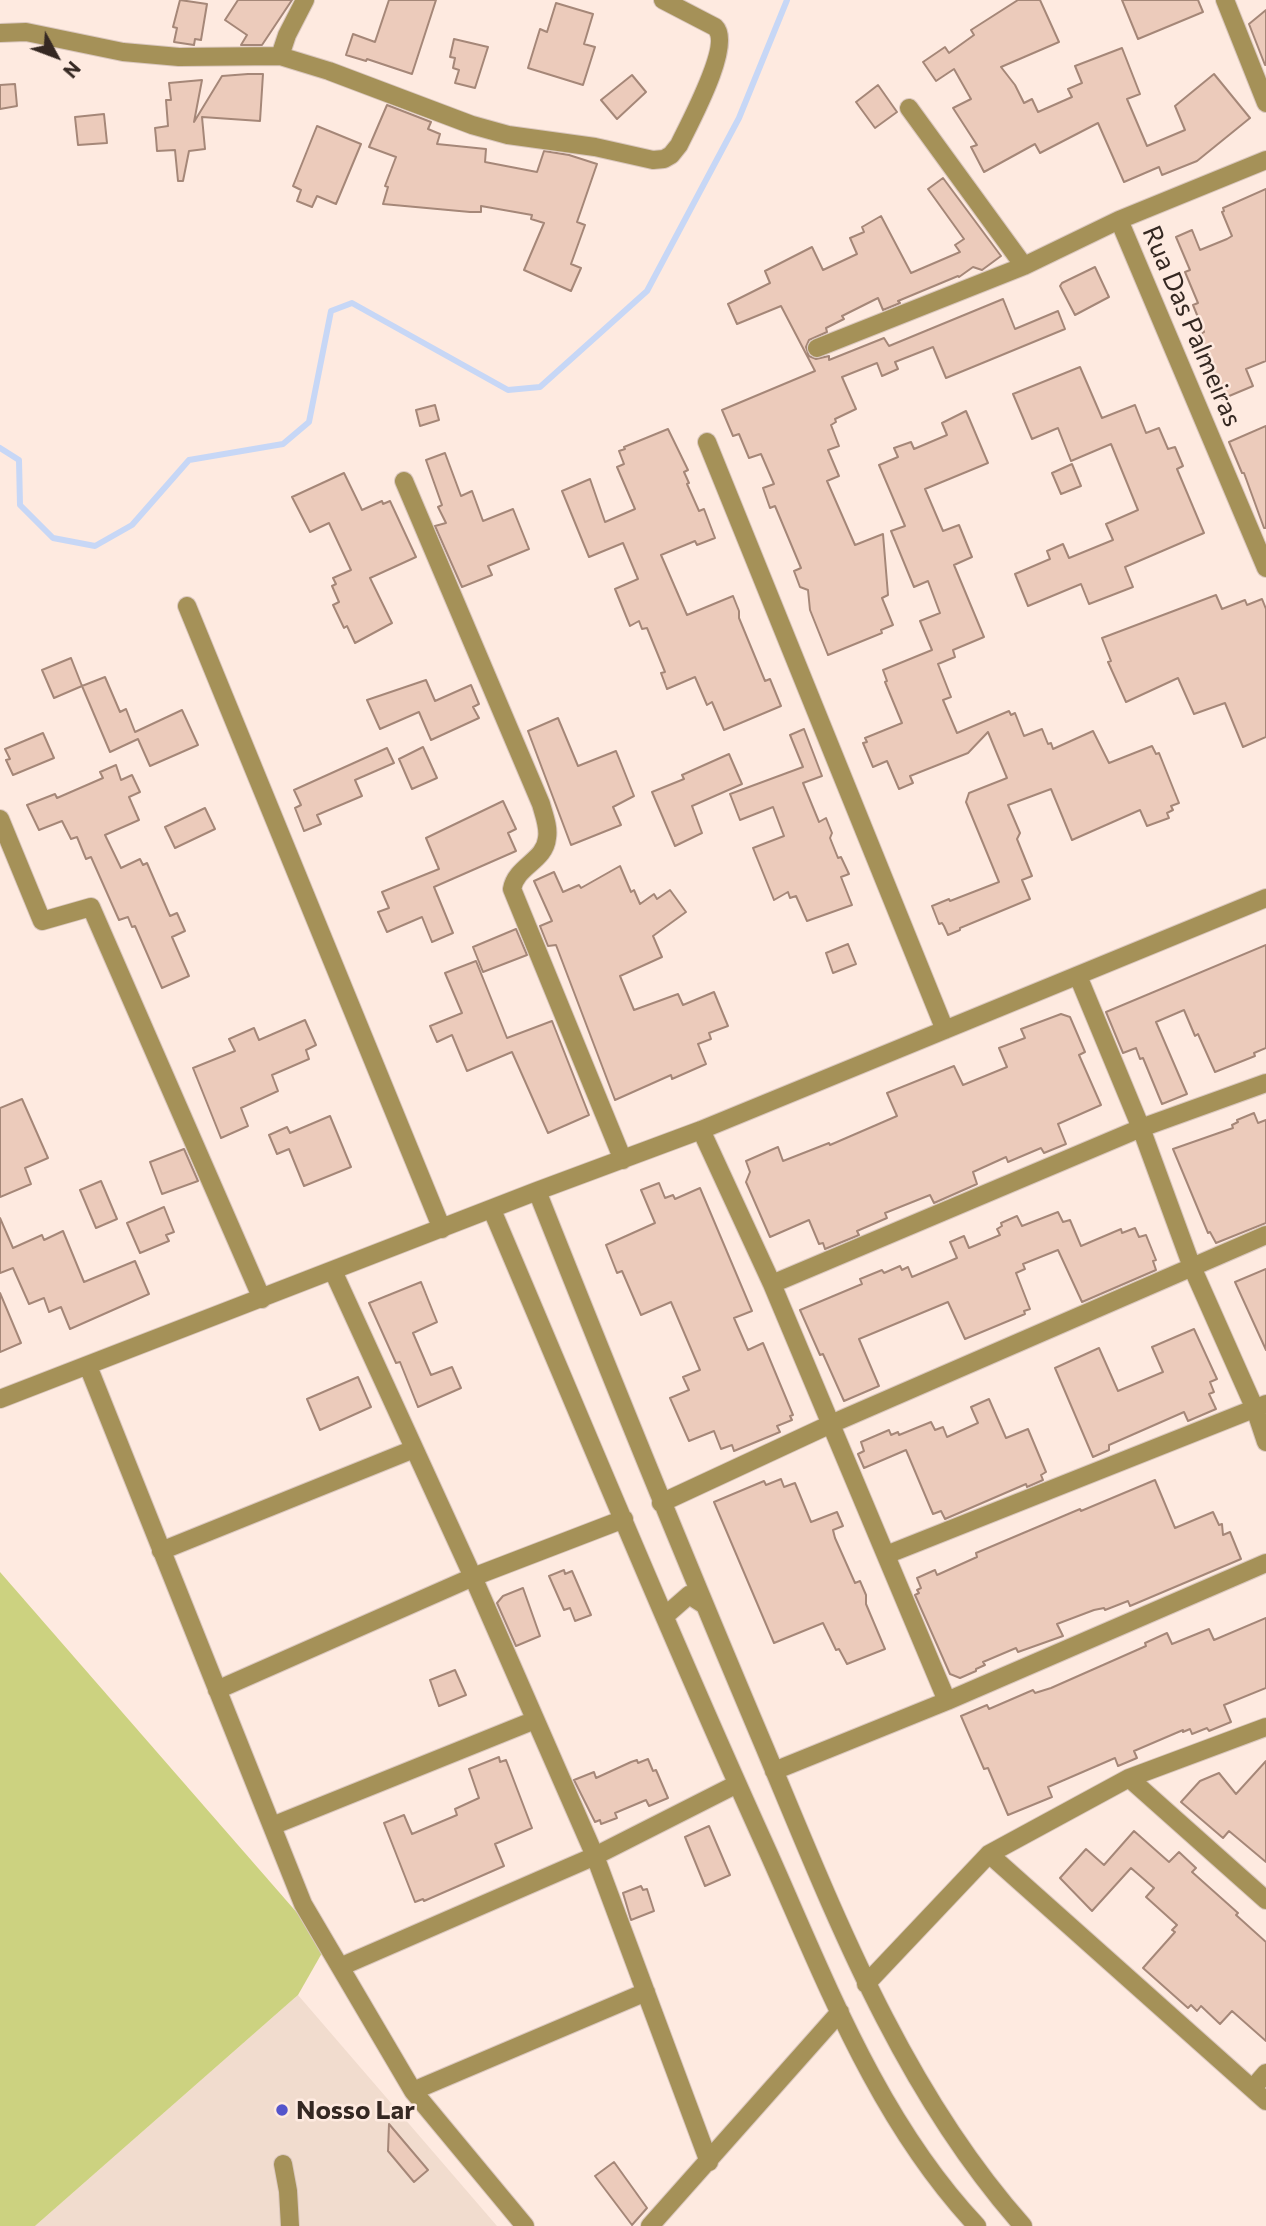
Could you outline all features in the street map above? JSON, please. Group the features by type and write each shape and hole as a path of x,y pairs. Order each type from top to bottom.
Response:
{"street":[{"path":"280,56 287,34 305,0"},
{"path":"0,33 26,32 123,52 179,57 280,56 329,71 472,125 508,135 595,147 641,158 664,159 679,145 691,120 713,70 721,34 715,27 663,0"},
{"path":"1225,0 1266,103"},
{"path":"909,108 1024,266"},
{"path":"817,348 1024,266 1119,220 1266,160"},
{"name":"Rua Das Palmeiras","path":"1119,220 1266,568"},
{"path":"707,442 945,1030"},
{"path":"404,481 541,804 547,827 546,844 540,854 517,875 512,889 623,1160"},
{"path":"187,606 442,1229"},
{"path":"0,819 42,921 91,907 262,1298"},
{"path":"0,1399 701,1130 1266,898"},
{"path":"1078,976 1141,1128 1192,1267 1260,1407 1266,1442"},
{"path":"772,1284 1141,1128 1266,1083"},
{"path":"701,1130 772,1284 947,1701"},
{"path":"537,1191 661,1503 866,1984 938,2109 963,2147 1023,2226"},
{"path":"492,1210 737,1784 840,2012 901,2128 947,2194 977,2226"},
{"path":"661,1503 831,1424 1266,1235"},
{"path":"333,1271 473,1577 595,1856 709,2162"},
{"path":"88,1366 303,1903 413,2091 525,2226"},
{"path":"886,1555 1260,1407"},
{"path":"161,1551 414,1449"},
{"path":"217,1690 473,1577 624,1520"},
{"path":"774,1771 947,1701 1266,1563"},
{"path":"665,1616 689,1595 703,1604"},
{"path":"272,1826 536,1720"},
{"path":"866,1984 989,1854 1129,1778 1266,1727"},
{"path":"1129,1778 1266,1900"},
{"path":"340,1967 595,1856 737,1784"},
{"path":"989,1854 1259,2094 1266,2073"},
{"path":"413,2091 646,1992"},
{"path":"650,2226 840,2012"},
{"path":"283,2164 290,2226"}],"shaded area":[{"name":"Nosso Lar","path":"298,1995 497,2226 35,2226"}],"green space":[{"path":"0,1572 326,1946 298,1995 35,2226 0,2226"}],"building":[{"path":"180,0 207,4 201,40 195,39 194,45 174,42 177,28 173,27"},
{"path":"238,0 292,0 262,45 241,45 247,35 225,20"},
{"path":"389,0 436,0 412,74 346,55 353,34 375,42"},
{"path":"1018,0 1040,0 1059,42 1001,67 1015,85 1024,103 1032,99 1038,112 1072,97 1068,89 1082,83 1075,66 1122,48 1140,94 1127,99 1147,146 1185,130 1175,106 1214,74 1250,118 1197,161 1162,175 1159,167 1124,182 1098,123 1040,153 1035,144 984,172 971,147 977,145 953,108 971,99 954,69 936,81 923,62 945,47 949,53 974,35 971,30"},
{"path":"1122,0 1198,0 1203,12 1138,39"},
{"path":"556,3 593,14 584,44 595,47 583,85 528,68 540,29 547,32"},
{"path":"1266,10 1266,65 1265,65 1249,24"},
{"path":"454,39 488,47 475,88 455,83 459,70 453,68 455,58 450,57"},
{"path":"263,74 260,121 202,117 205,149 189,151 183,181 178,181 175,150 157,151 155,128 168,126 166,100 171,100 169,83 202,80 194,122 222,76"},
{"path":"632,75 646,92 617,119 601,100"},
{"path":"15,84 17,106 0,109 0,85"},
{"path":"878,85 897,112 875,128 856,102"},
{"path":"387,105 431,122 428,129 440,134 437,144 486,149 485,162 537,172 544,151 597,164 577,222 585,225 571,264 581,268 571,291 524,270 544,223 531,219 532,215 481,206 481,212 470,212 383,204 388,187 385,186 396,157 369,147"},
{"path":"104,114 107,143 78,145 75,117"},
{"path":"317,126 361,144 336,204 317,196 312,207 297,201 301,190 293,186"},
{"path":"943,178 1001,256 982,270 973,267 959,277 898,301 900,303 883,310 878,298 842,316 844,319 826,328 827,332 809,340 806,347 809,356 816,359 829,356 829,360 884,338 889,346 1003,299 1015,329 1058,311 1065,329 946,378 933,347 895,362 898,369 882,376 877,363 842,377 856,409 835,419 836,422 831,425 839,446 828,450 839,476 827,481 855,545 883,534 888,595 882,598 893,625 881,630 882,633 828,655 810,610 808,590 800,587 794,571 801,568 775,506 770,508 763,488 774,484 761,454 749,458 739,434 733,436 722,410 815,371 781,306 737,324 728,304 770,283 765,271 812,247 823,270 857,254 850,238 864,232 862,227 881,216 911,273 960,252 955,245 964,239 928,189"},
{"path":"1266,189 1266,361 1246,369 1253,386 1222,399 1195,336 1204,332 1193,305 1198,303 1185,272 1190,270 1176,237 1192,230 1200,250 1227,239 1232,236 1222,212 1223,208"},
{"path":"1095,267 1109,297 1075,315 1060,286"},
{"path":"1080,367 1102,418 1135,405 1146,433 1159,428 1168,449 1175,447 1183,466 1177,469 1204,533 1125,567 1133,587 1089,604 1081,584 1028,606 1015,574 1050,559 1047,551 1063,544 1069,558 1113,540 1106,524 1138,510 1111,444 1071,461 1058,428 1032,439 1013,394"},
{"path":"435,405 439,420 420,426 416,410"},
{"path":"966,411 988,463 925,489 943,531 959,525 972,557 954,565 984,637 953,650 955,657 938,664 951,697 943,700 957,733 1009,711 1011,715 1015,713 1024,736 1042,729 1053,749 1093,731 1109,763 1152,746 1156,754 1159,753 1179,803 1171,806 1173,810 1167,813 1169,818 1147,826 1140,810 1072,840 1051,789 1008,805 1020,833 1017,839 1032,876 1022,880 1030,899 948,935 942,923 939,924 932,906 999,882 966,802 969,793 1007,778 988,732 968,753 910,776 913,783 899,789 887,761 873,767 863,743 867,742 865,738 902,723 885,682 887,681 883,670 932,650 920,621 940,613 928,581 914,587 891,531 905,526 879,465 898,457 894,448 911,442 914,449 947,435 942,423"},
{"path":"1266,426 1264,528 1244,473 1229,442"},
{"path":"668,429 688,470 684,472 689,483 687,484 699,511 704,509 715,538 697,545 695,541 661,555 687,615 733,596 739,618 765,681 770,679 781,706 724,730 712,702 707,705 695,677 667,689 661,673 665,672 647,628 642,629 639,621 630,626 615,589 638,579 623,543 589,557 562,491 590,479 605,522 635,509 617,467 624,464 619,451"},
{"path":"445,453 461,496 472,491 483,521 513,509 529,549 488,566 492,575 462,587 435,526 446,523 438,507 442,505 426,460"},
{"path":"1072,464 1081,486 1061,494 1052,473"},
{"path":"344,473 362,510 382,501 383,504 390,501 416,557 370,578 392,623 355,643 333,605 339,602 332,586 336,584 333,578 351,570 329,523 310,532 292,497"},
{"path":"1216,595 1222,609 1245,600 1247,605 1262,599 1266,609 1266,737 1243,747 1225,703 1194,714 1178,678 1126,702 1108,662 1111,661 1102,638"},
{"path":"71,658 82,686 54,698 42,670"},
{"path":"105,677 120,712 126,709 135,732 182,710 198,745 150,766 138,739 110,752 82,686"},
{"path":"426,680 435,701 471,685 479,704 473,707 479,718 431,740 419,712 380,729 367,700"},
{"path":"558,718 578,766 616,751 634,796 613,807 621,825 571,845 528,731"},
{"path":"804,729 822,776 803,783 819,822 826,818 838,858 841,857 849,874 841,877 852,905 807,921 796,896 790,898 788,892 774,900 753,848 784,836 773,807 740,820 730,794 803,767 790,735"},
{"path":"43,733 54,758 13,775 6,760 10,759 5,749"},
{"path":"423,747 437,778 412,789 399,759"},
{"path":"387,748 394,763 355,780 362,796 317,815 321,824 304,831 295,808 301,805 294,790"},
{"path":"729,754 742,784 692,806 702,833 675,846 652,792 684,779 682,775"},
{"path":"116,765 121,780 132,775 140,792 129,797 139,820 105,835 121,868 140,859 143,865 147,863 170,916 177,913 185,931 172,937 189,976 162,988 135,926 132,927 128,917 119,920 91,857 86,859 77,837 71,839 62,821 39,830 27,805 55,794 57,798 103,778 100,772"},
{"path":"503,801 516,829 508,833 516,851 434,887 453,933 432,942 422,917 387,932 378,912 389,908 382,892 439,869 426,838"},
{"path":"205,808 215,829 175,848 165,827"},
{"path":"620,866 631,892 634,890 640,904 654,894 657,899 670,890 686,912 653,936 662,957 620,976 634,1010 678,994 683,1005 714,992 728,1026 709,1033 711,1039 698,1044 706,1064 672,1079 671,1075 615,1100 556,945 548,946 540,926 552,921 534,881 554,872 563,892 579,885 581,888"},
{"path":"516,929 527,955 483,972 473,947"},
{"path":"848,944 856,964 833,973 826,953"},
{"path":"1266,945 1266,1048 1254,1053 1255,1056 1215,1072 1184,1010 1156,1022 1187,1094 1162,1104 1143,1058 1140,1059 1136,1048 1123,1053 1106,1012"},
{"path":"476,961 507,1038 552,1021 589,1115 548,1133 512,1052 467,1071 452,1035 437,1042 430,1026 462,1013 445,973"},
{"path":"1061,1014 1070,1017 1085,1052 1079,1055 1101,1105 1058,1124 1066,1144 1044,1153 1041,1148 1008,1162 1006,1157 973,1172 977,1184 934,1203 930,1195 885,1213 887,1218 857,1231 859,1235 825,1249 823,1243 819,1244 809,1220 770,1237 746,1182 750,1172 746,1161 778,1147 783,1161 829,1143 830,1145 897,1116 887,1093 954,1066 963,1085 1007,1067 999,1048 1025,1038 1021,1029"},
{"path":"305,1020 316,1045 306,1050 309,1059 272,1075 278,1091 241,1108 248,1126 221,1138 193,1068 235,1051 229,1039 254,1028 259,1040"},
{"path":"22,1099 48,1158 25,1168 31,1184 0,1197 0,1108"},
{"path":"1254,1113 1258,1123 1266,1120 1266,1223 1216,1243 1210,1232 1208,1233 1173,1149 1233,1128 1232,1125 1238,1122 1237,1120"},
{"path":"330,1116 351,1167 304,1186 289,1149 277,1154 269,1135 287,1127 290,1133"},
{"path":"184,1149 198,1181 162,1194 150,1162"},
{"path":"101,1181 117,1219 96,1228 80,1190"},
{"path":"659,1183 665,1198 673,1195 675,1199 700,1188 752,1311 734,1318 748,1350 763,1343 793,1415 790,1416 792,1420 777,1426 780,1432 734,1451 732,1445 721,1449 714,1431 689,1441 670,1398 689,1390 683,1377 700,1370 671,1302 641,1315 622,1271 617,1273 606,1245 655,1223 641,1190"},
{"path":"164,1207 174,1232 166,1235 169,1241 140,1253 127,1223"},
{"path":"1058,1212 1063,1222 1070,1220 1081,1246 1121,1229 1122,1233 1135,1228 1139,1237 1146,1235 1156,1260 1153,1261 1156,1270 1082,1302 1058,1250 1023,1264 1025,1269 1016,1273 1030,1309 1024,1311 1025,1314 965,1339 948,1302 859,1339 879,1386 844,1401 800,1310 862,1284 860,1279 882,1270 884,1273 900,1266 902,1270 908,1267 912,1277 957,1258 950,1242 964,1236 969,1248 1000,1235 997,1229 1002,1226 1001,1223 1017,1216 1022,1226"},
{"path":"0,1218 13,1248 42,1235 44,1240 63,1231 84,1282 135,1261 149,1294 70,1329 61,1307 49,1312 44,1298 29,1304 13,1268 0,1273"},
{"path":"1266,1269 1266,1350 1235,1282"},
{"path":"421,1282 437,1322 413,1333 431,1375 452,1367 461,1388 418,1407 400,1362 396,1363 369,1303"},
{"path":"0,1293 21,1343 0,1352"},
{"path":"1194,1329 1217,1379 1210,1382 1214,1392 1209,1394 1216,1409 1188,1421 1184,1412 1109,1445 1109,1450 1093,1457 1055,1368 1099,1348 1118,1391 1163,1372 1152,1347"},
{"path":"358,1377 371,1407 320,1430 307,1399"},
{"path":"989,1399 1006,1438 1028,1429 1046,1472 1041,1475 1043,1480 1027,1487 1026,1484 945,1519 941,1511 933,1514 906,1450 864,1468 858,1454 864,1451 861,1442 889,1430 891,1435 898,1432 899,1435 931,1422 935,1430 943,1427 947,1437 978,1423 971,1407"},
{"path":"781,1479 784,1487 795,1483 811,1522 837,1512 843,1526 833,1530 835,1538 855,1583 860,1581 866,1595 866,1604 885,1649 847,1664 839,1649 836,1650 823,1623 774,1643 714,1502 764,1481 766,1485"},
{"path":"1155,1480 1175,1528 1213,1512 1219,1525 1222,1524 1223,1535 1230,1532 1241,1559 1130,1606 1128,1601 1057,1624 1063,1636 1018,1652 1016,1648 983,1662 985,1665 960,1678 950,1674 915,1595 921,1588 917,1578 935,1570 937,1575 977,1557 976,1553"},
{"path":"564,1570 565,1574 572,1571 591,1615 575,1621 570,1608 564,1610 549,1576"},
{"path":"523,1588 540,1636 516,1646 497,1603 503,1596"},
{"path":"1266,1618 1266,1688 1224,1705 1231,1722 1209,1731 1207,1728 1192,1734 1190,1729 1183,1730 1134,1751 1137,1758 1118,1766 1115,1758 1048,1787 1052,1797 1008,1815 961,1716 987,1705 989,1709 1033,1690 1035,1693 1051,1688 1146,1646 1145,1643 1167,1633 1172,1644 1209,1629 1214,1640"},
{"path":"455,1670 466,1695 439,1706 430,1680"},
{"path":"499,1757 500,1762 506,1760 532,1828 495,1844 504,1866 424,1901 415,1902 384,1823 404,1815 412,1834 457,1815 455,1809 479,1798 469,1769"},
{"path":"648,1759 668,1798 649,1806 646,1800 615,1813 617,1818 601,1824 600,1820 595,1822 574,1780 594,1772 596,1778 631,1762 637,1760 638,1763"},
{"path":"1266,1761 1266,1862 1229,1831 1223,1838 1181,1802 1200,1781 1219,1773 1236,1794"},
{"path":"709,1826 730,1875 705,1886 685,1837"},
{"path":"1134,1831 1169,1862 1179,1852 1196,1868 1192,1872 1266,1942 1266,2041 1232,2011 1220,2024 1201,2006 1197,2011 1191,2005 1188,2008 1143,1968 1175,1932 1172,1930 1177,1925 1146,1897 1154,1888 1131,1868 1092,1911 1060,1878 1086,1849 1104,1865"},
{"path":"641,1886 643,1890 647,1889 654,1911 631,1920 623,1893"},
{"path":"389,2124 428,2170 414,2182 388,2151"},
{"path":"614,2162 647,2208 632,2225 595,2176"}],"waterway":[{"path":"0,448 19,460 20,505 53,538 95,546 132,525 189,460 283,444 309,422 331,311 352,303 508,390 540,387 647,291 739,118 787,0"}],"place":[{"name":"Nosso Lar","path":"282,2110"}]}
